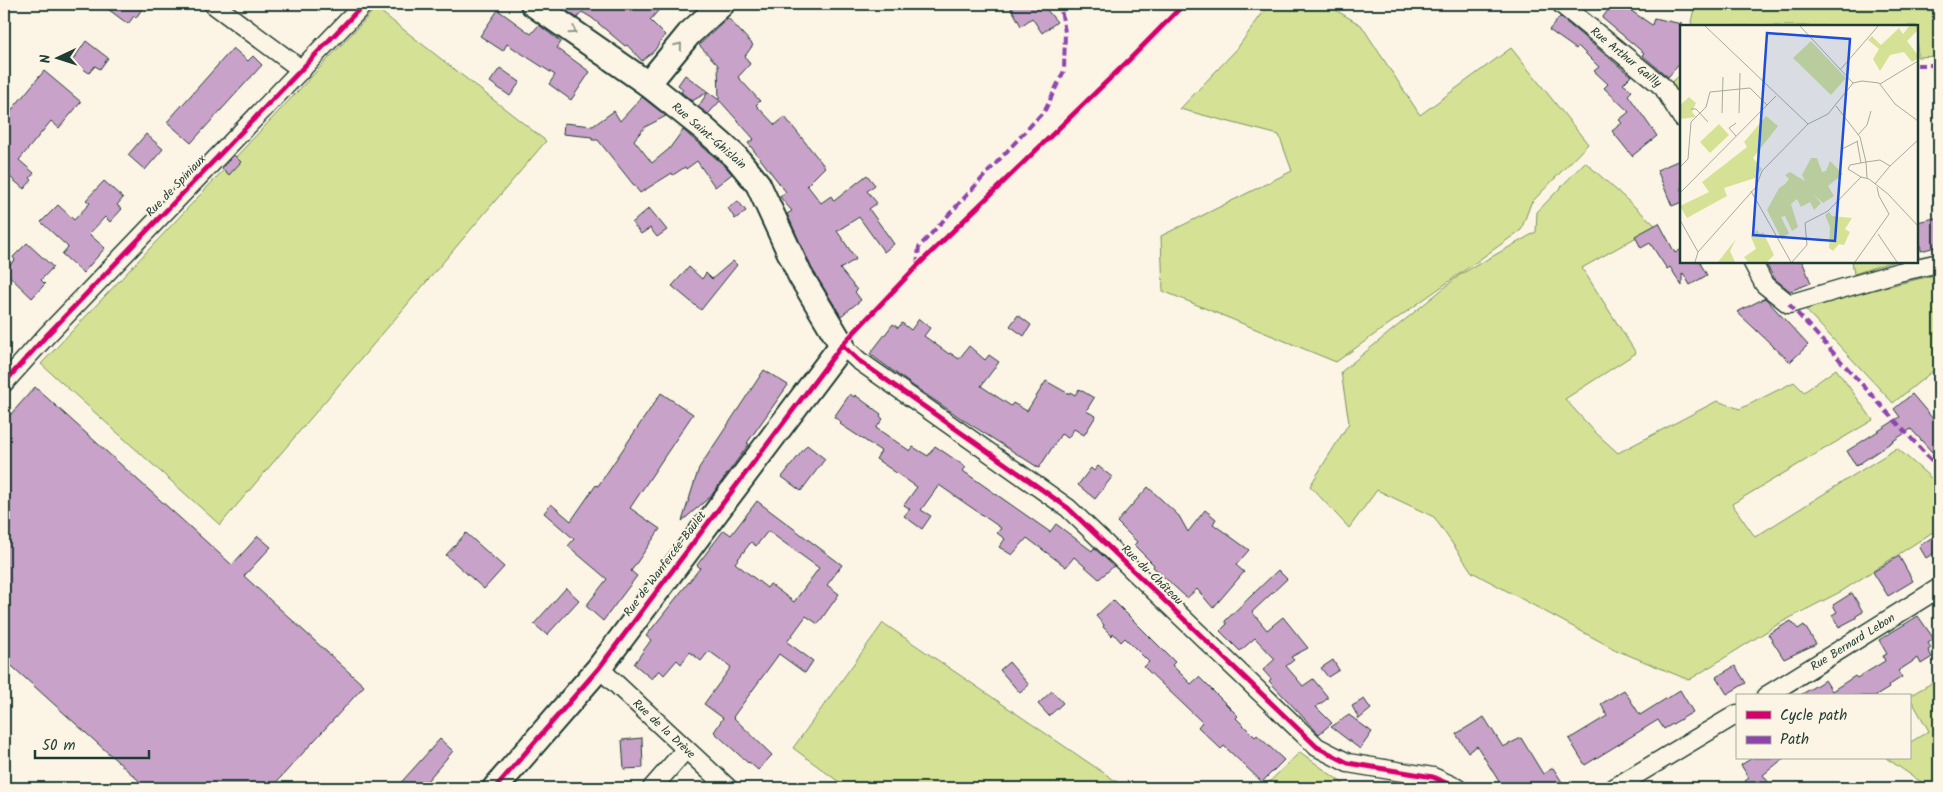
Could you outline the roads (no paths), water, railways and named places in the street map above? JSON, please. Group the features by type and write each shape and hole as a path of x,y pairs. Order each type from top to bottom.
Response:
{"main road":[{"name":"Rue Saint-Ghislain","path":"533,4 648,84 702,126 749,171 764,197 800,275 842,345"},
{"path":"648,84 689,34 722,4"},
{"name":"Rue de Wanfercée-Baulet","path":"495,788 599,668 842,345"}],"street":[{"path":"213,4 302,70"},
{"name":"Rue de Spiniaux","path":"4,383 47,334 364,4"},
{"name":"Rue Arthur Gailly","path":"1561,4 1663,87 1680,115"},
{"path":"1753,262 1764,284 1789,304 1899,272 1939,263"},
{"name":"Rue du Château","path":"842,345 858,360 1068,508 1317,747 1348,763 1433,777 1457,788"},
{"name":"Rue Bernard Lebon","path":"1769,694 1939,588"},
{"name":"Rue de la Drève","path":"599,668 728,788"},
{"path":"1614,788 1736,715"},
{"path":"652,788 686,749"}]}
